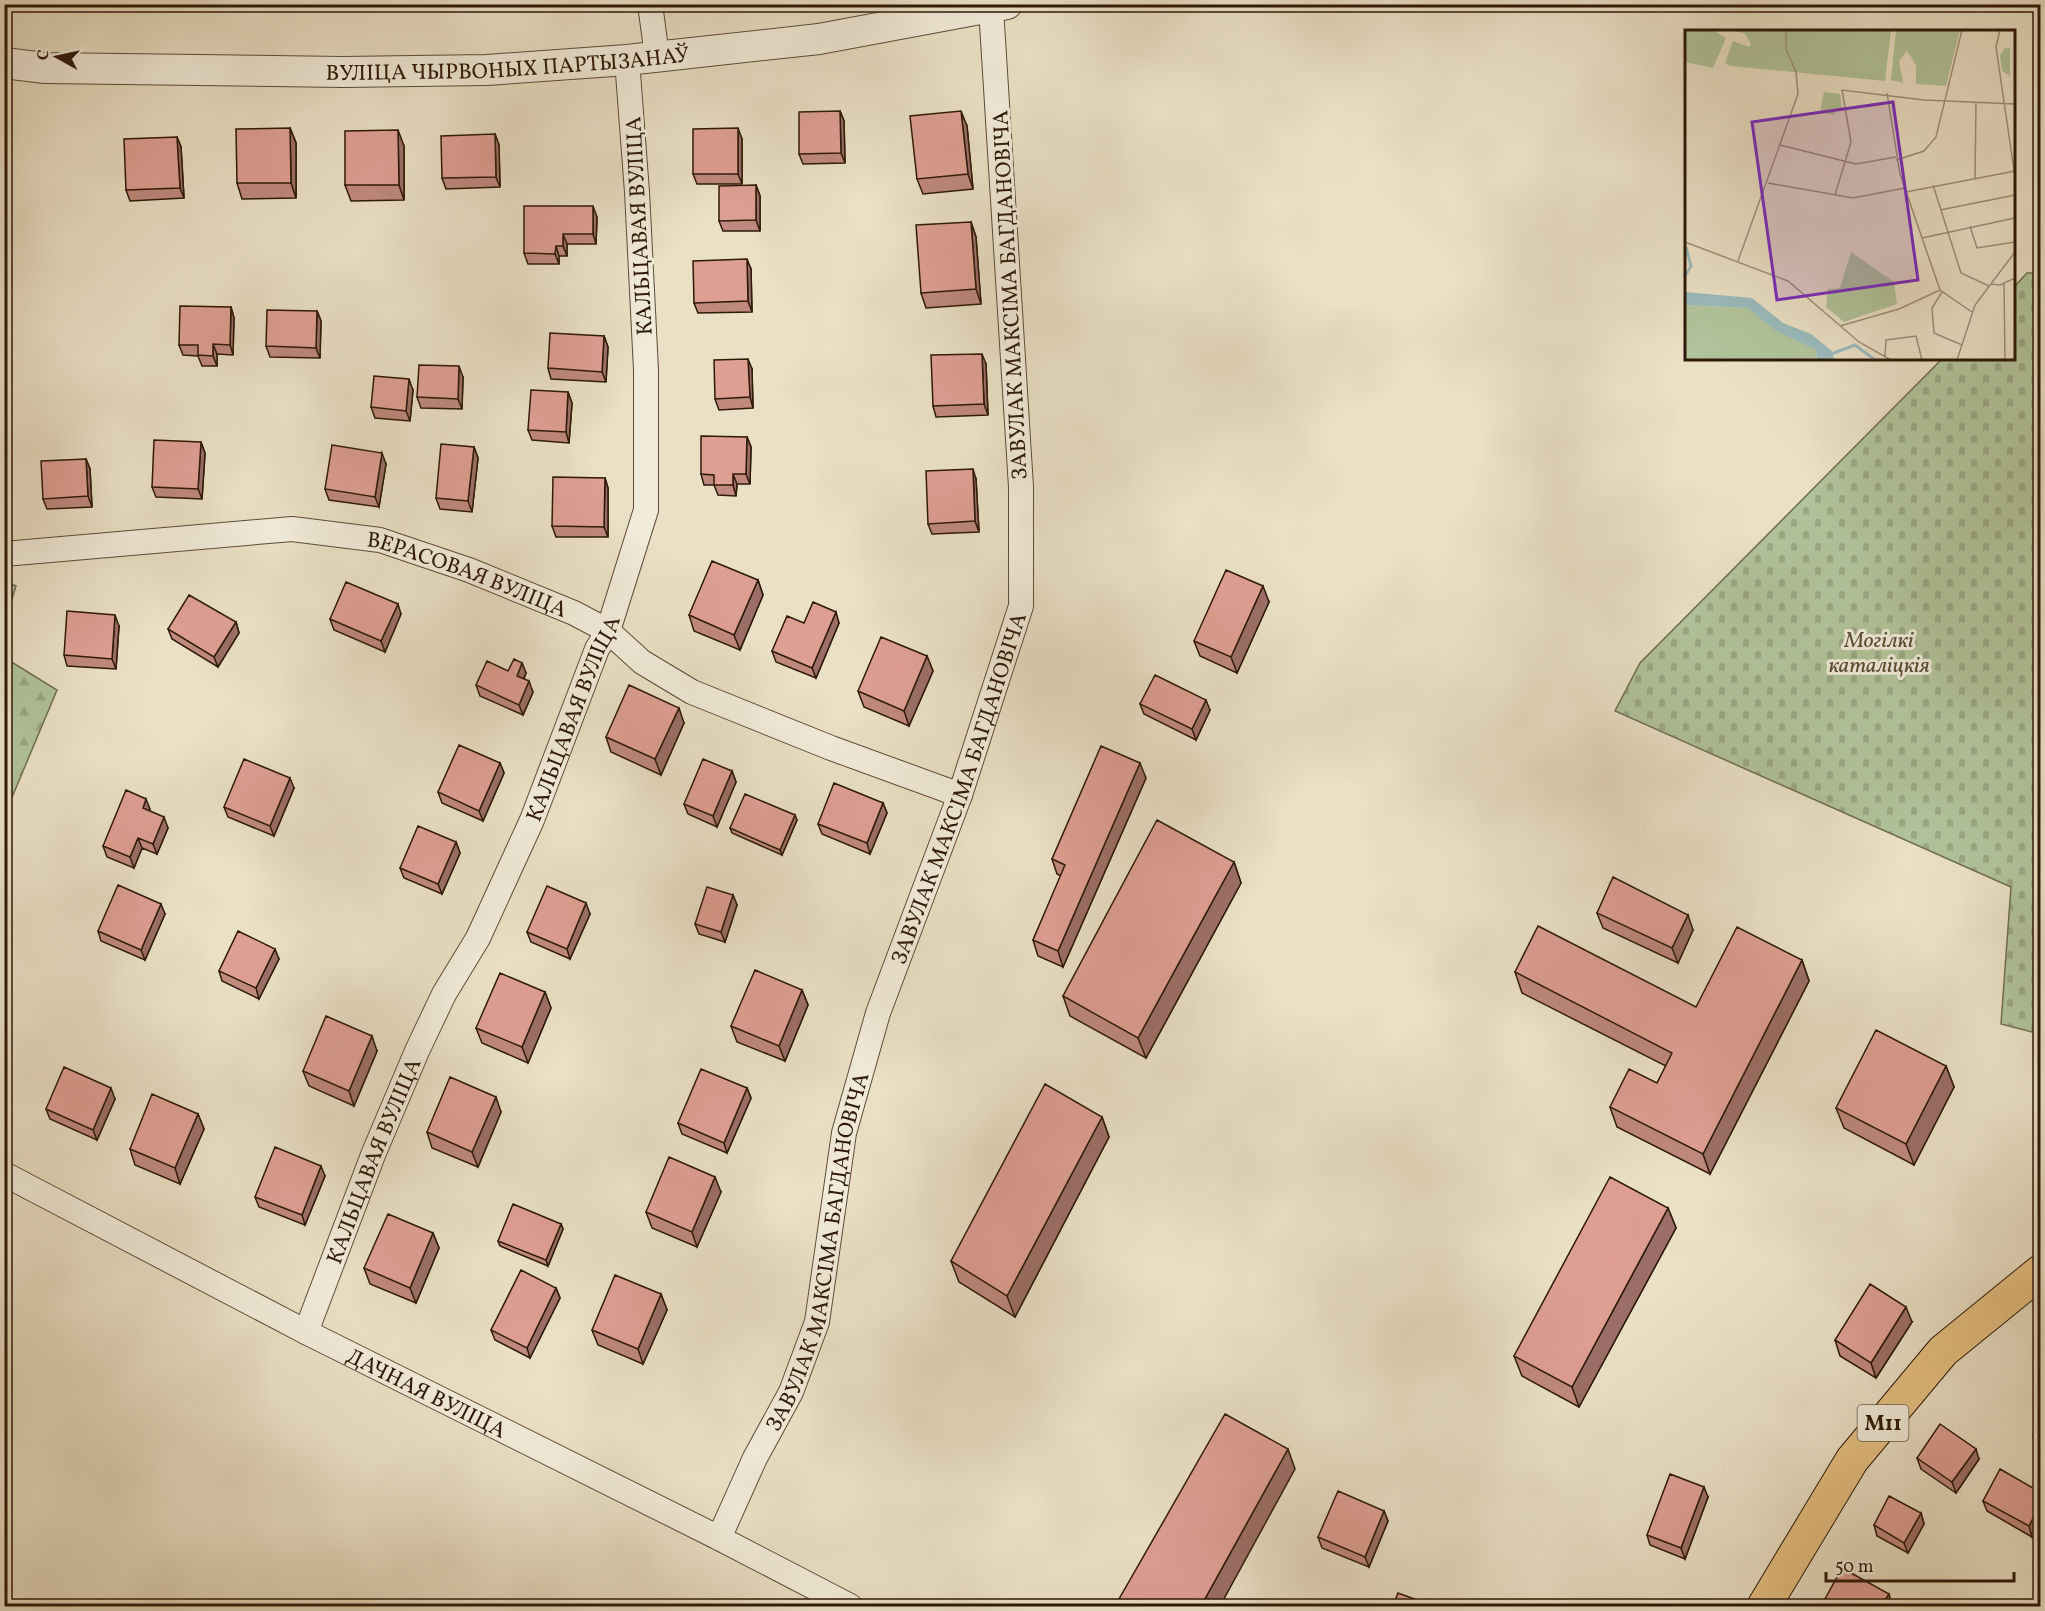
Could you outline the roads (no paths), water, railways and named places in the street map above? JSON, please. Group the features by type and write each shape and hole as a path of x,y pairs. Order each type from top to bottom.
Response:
{"highway":[{"name":"М11","path":"1764,1606 1852,1460 1943,1351 2040,1272"}],"street":[{"path":"650,4 657,56"},
{"name":"ВУЛІЦА ЧЫРВОНЫХ ПАРТЫЗАНАЎ","path":"4,63 45,68 355,72 487,70 627,60 819,39 999,6"},
{"name":"ЗАВУЛАК МАКСІМА БАГДАНОВІЧА","path":"719,1538 755,1458 791,1392 817,1322 844,1133 878,1013 960,795 1021,606 1021,487 999,6"},
{"name":"КАЛЬЦАВАЯ ВУЛІЦА","path":"306,1332 373,1155 417,1051 444,994 478,938 532,820 597,650 608,631 646,510 646,370 637,192 627,60"},
{"name":"ВЕРАСОВАЯ ВУЛІЦА","path":"4,554 292,529 380,540 469,570 574,613 608,631 642,662 692,692 831,748 960,795"},
{"name":"ДАЧНАЯ ВУЛІЦА","path":"4,1174 306,1332 719,1538 850,1606"}],"park label":[{"name":"Могілкі каталіцкія","path":"1879,652"}]}
